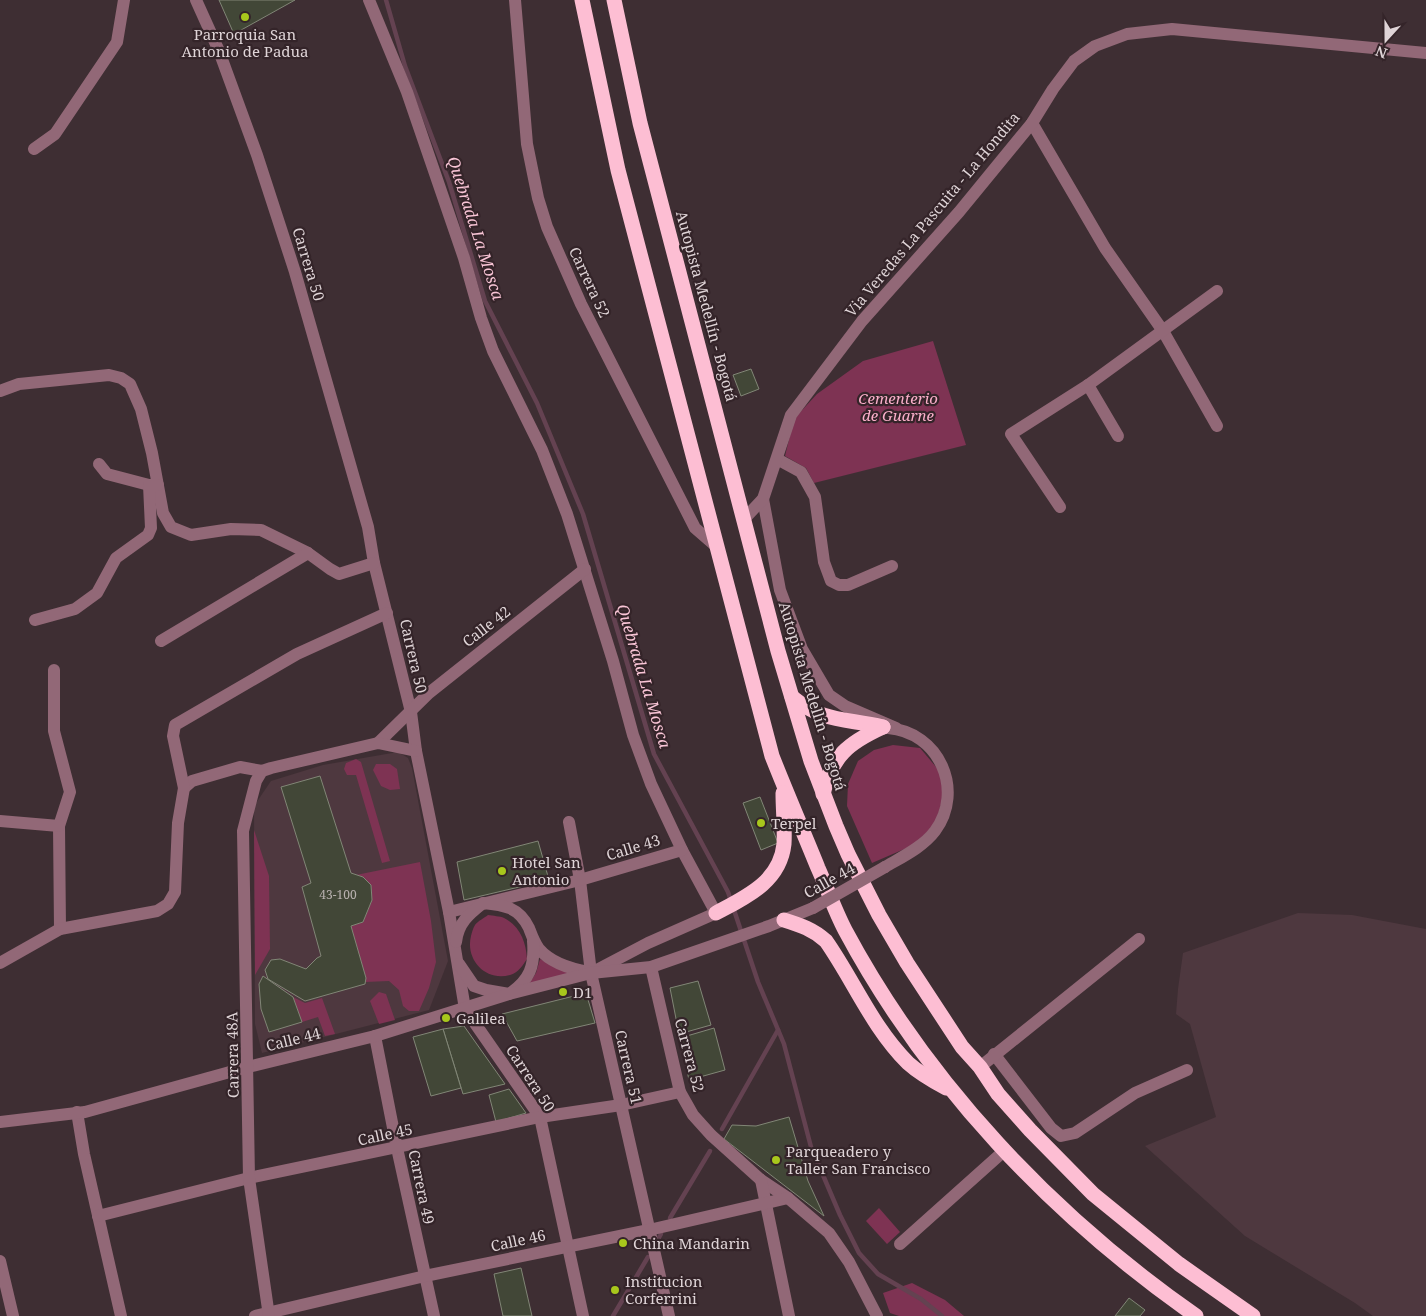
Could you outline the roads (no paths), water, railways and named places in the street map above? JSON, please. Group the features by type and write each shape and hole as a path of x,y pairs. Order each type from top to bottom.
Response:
{"highway":[{"path":"582,0 618,170 772,756 844,928 906,1028 934,1068 1004,1151 1094,1237 1196,1316"},
{"name":"Autopista Medellín - Bogotá","path":"614,0 640,123 745,518 778,651 811,761 848,854 906,963 962,1046 980,1066 998,1094 1030,1130 1093,1194 1179,1264 1253,1316"},
{"path":"792,697 803,706 820,715 889,728"},
{"path":"823,794 830,770 837,758 846,749 867,734 889,728"},
{"path":"719,911 754,892 765,884 774,873 784,844 783,784"},
{"path":"784,920 810,928 826,941 873,1020 908,1063 955,1094"}],"street":[{"path":"34,149 55,134 117,42 124,0"},
{"name":"Carrera 50","path":"196,0 219,50 257,155 295,272 368,527 374,563 411,712 416,751 449,912 464,1009 540,1117 583,1316"},
{"path":"369,0 407,92 464,258 480,318 493,351 542,450 567,514 613,661 633,735 651,784 682,850 719,911"},
{"name":"Carrera 52","path":"515,0 527,144 538,198 547,227 581,304 695,528 718,548"},
{"name":"Via Veredas La Pascuita - La Hondita","path":"745,518 763,499 790,416 862,321 959,212 1032,123 1053,89 1074,61 1095,46 1127,34 1172,29 1426,53"},
{"path":"1032,123 1105,248 1163,331 1217,426"},
{"path":"1060,507 1011,434 1088,386 1217,292"},
{"path":"0,391 19,384 109,375 121,378 130,384 141,409 154,485 163,513 171,527 191,535 231,529 261,530 308,553 339,574 374,563"},
{"path":"1088,386 1118,436"},
{"path":"777,459 802,472 815,498 824,562 831,580 839,585 848,585 892,566"},
{"path":"100,464 107,474 154,485"},
{"path":"35,620 75,608 98,593 116,558 148,534 151,528 154,485"},
{"name":"Calle 44","path":"0,1122 86,1112 248,1067 375,1036 509,994 591,973 651,967 769,926 813,908 924,843 935,831 944,812 947,794 946,773 933,751 917,737 889,728 845,706 829,695 802,649 780,590 763,499"},
{"path":"161,641 308,553"},
{"name":"Calle 42","path":"378,743 429,693 585,569"},
{"path":"0,963 60,930 157,911 168,904 175,892 178,823 184,788 173,736 175,725 297,654 387,613"},
{"path":"54,670 54,731 70,792 58,826 60,930"},
{"path":"184,788 192,782 240,767 262,771 378,743 416,751"},
{"name":"Carrera 48A","path":"262,771 256,781 243,831 249,1178 268,1315"},
{"path":"0,821 58,826"},
{"name":"Carrera 51","path":"570,822 580,880 591,973 669,1316"},
{"name":"Calle 43","path":"449,912 580,880 682,850"},
{"path":"534,941 534,957 530,972 522,986 509,994 474,986 456,957 457,933 464,918 483,903 506,905 518,914 528,927 541,951 554,960 575,970 591,973"},
{"name":"Calle 44","path":"591,973 648,943 719,911"},
{"path":"980,1066 1139,939"},
{"name":"Carrera 52","path":"651,967 680,1092 693,1115 705,1129 761,1180 788,1198 829,1233 849,1262 877,1316"},
{"name":"Carrera 49","path":"375,1036 397,1148 434,1316"},
{"path":"994,1054 1051,1128 1061,1136 1075,1132 1135,1093 1187,1070"},
{"name":"Calle 45","path":"98,1216 249,1178 540,1117 621,1105 680,1092"},
{"path":"77,1112 84,1154 121,1316"},
{"path":"900,1244 1004,1151"},
{"path":"761,1180 789,1316"},
{"name":"Calle 46","path":"255,1316 268,1315 425,1276 649,1230 788,1198"},
{"path":"0,1261 13,1316"}],"waterway":[{"name":"Quebrada La Mosca","path":"386,0 405,66 449,182 485,301 537,403 583,514 654,754 728,892 758,982 784,1044 811,1147 840,1215 859,1253 878,1274 921,1299 942,1316"},
{"path":"722,1129 778,1030"},
{"path":"670,1218 710,1151"},
{"path":"657,1241 661,1234"},
{"path":"613,1316 648,1257"}],"place":[{"name":"Parroquia San Antonio de Padua","path":"245,17"},
{"name":"Terpel","path":"761,823"},
{"name":"Hotel San Antonio","path":"502,871"},
{"name":"D1","path":"563,992"},
{"name":"Galilea","path":"446,1018"},
{"name":"Parqueadero y Taller San Francisco","path":"776,1160"},
{"name":"China Mandarin","path":"623,1243"},
{"name":"Institucion Corferrini","path":"615,1290"}],"park label":[{"name":"Cementerio de Guarne","path":"898,406"}]}
